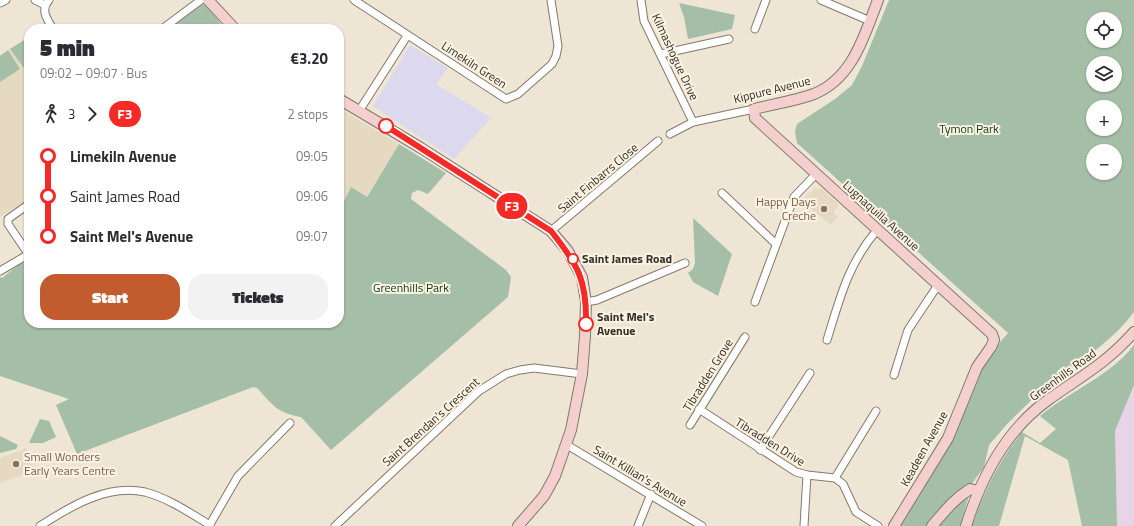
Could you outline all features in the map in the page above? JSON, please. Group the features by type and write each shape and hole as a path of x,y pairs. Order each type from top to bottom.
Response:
{"street":[{"path":"0,2 6,0"},
{"path":"35,0 47,3 45,16 50,24"},
{"path":"169,24 201,0"},
{"path":"208,0 230,24"},
{"name":"Limekiln Green","path":"354,0 506,99 513,97 552,64 556,56 558,46 551,0"},
{"name":"Kilmashogue Drive","path":"641,0 644,21 693,122"},
{"path":"755,29 766,0"},
{"path":"821,0 870,21"},
{"name":"Kippure Avenue","path":"670,134 693,122 754,109 813,94 835,82 853,59 878,0"},
{"path":"359,111 408,36"},
{"path":"661,54 729,39"},
{"path":"344,102 445,163 551,231 576,264 582,277 586,302 582,374 567,445 555,476 544,496 518,526"},
{"name":"Lugnaquilla Avenue","path":"754,109 755,118 992,334 994,340"},
{"name":"Saint Finbarrs Close","path":"551,231 658,141"},
{"path":"755,302 794,197 816,174"},
{"path":"722,193 776,244"},
{"path":"24,207 8,218 8,224 24,247"},
{"path":"826,340 846,279 855,260 877,230"},
{"path":"0,271 24,257"},
{"path":"586,302 597,300 685,263"},
{"path":"894,375 908,330 938,285"},
{"name":"Greenhills Road","path":"966,526 978,491 990,466 1020,426 1047,401 1103,363 1134,332"},
{"name":"Tibradden Grove","path":"690,425 745,337"},
{"name":"Keadeen Avenue","path":"894,526 948,438 977,367 994,340"},
{"name":"Saint Brendan's Crescent","path":"335,526 479,391 506,374 534,368 582,374"},
{"path":"760,450 810,373"},
{"name":"Tibradden Drive","path":"699,409 796,472 807,475 835,478"},
{"path":"876,411 835,478 843,484 856,512 878,526"},
{"path":"40,526 94,495 135,491 146,493 172,503 210,525 238,476 290,423"},
{"name":"Saint Killian's Avenue","path":"567,445 652,494 702,526"},
{"path":"804,526 807,475"},
{"path":"932,526 952,502 961,495 970,489 978,491"},
{"path":"638,526 652,494"}],"shaded area":[{"path":"24,40 24,202 0,217 0,55"},
{"path":"410,45 448,68 436,84 491,118 454,159 373,106"},
{"path":"344,111 399,144 366,197 351,187 344,201"},
{"name":"Happy Days Creche","path":"815,188 822,189 839,205 833,212 838,217 830,225 802,200"},
{"path":"1134,385 1134,526 1117,526 1115,431"},
{"name":"Small Wonders Early Years Centre","path":"26,448 34,470 0,483 0,458"}],"green space":[{"name":"Tymon Park","path":"889,0 1134,0 1134,312 1109,339 1061,375 1056,376 1008,423 989,445 984,467 973,482 960,526 898,526 982,363 1008,333 797,143 795,132 797,124 835,99 852,85 862,66"},
{"path":"679,3 735,15 732,29 688,39 684,17"},
{"path":"202,4 207,6 221,24 174,24"},
{"path":"24,40 24,68 10,49"},
{"path":"8,50 20,69 0,82 0,56"},
{"name":"Greenhills Park","path":"399,144 446,173 428,194 418,190 412,193 411,199 506,270 511,277 508,297 331,450 301,417 281,411 257,388 253,387 77,454 56,405 69,399 0,376 0,277 2,278 21,263 24,264 24,328 344,328 344,201 351,187 367,197"},
{"path":"693,218 732,254 718,296 693,282 688,273 693,269 695,263"},
{"path":"1134,345 1134,385 1115,431 1117,526 1082,526 1068,460 1025,436 999,526 972,526 999,465 1022,432 1040,443 1056,429 1040,416 1113,366"},
{"path":"40,419 49,421 56,437 43,443 29,443"},
{"path":"0,436 18,445 16,449 0,453"}],"bus line":[{"name":"F3","path":"386,126 551,231 568,251 582,277 586,302 586,324"}],"place":[{"name":"Happy Days Creche","path":"824,209"},
{"name":"Saint James Road","path":"573,259"},
{"name":"Saint Mel's Avenue","path":"586,324"},
{"name":"Small Wonders Early Years Centre","path":"16,464"}]}
